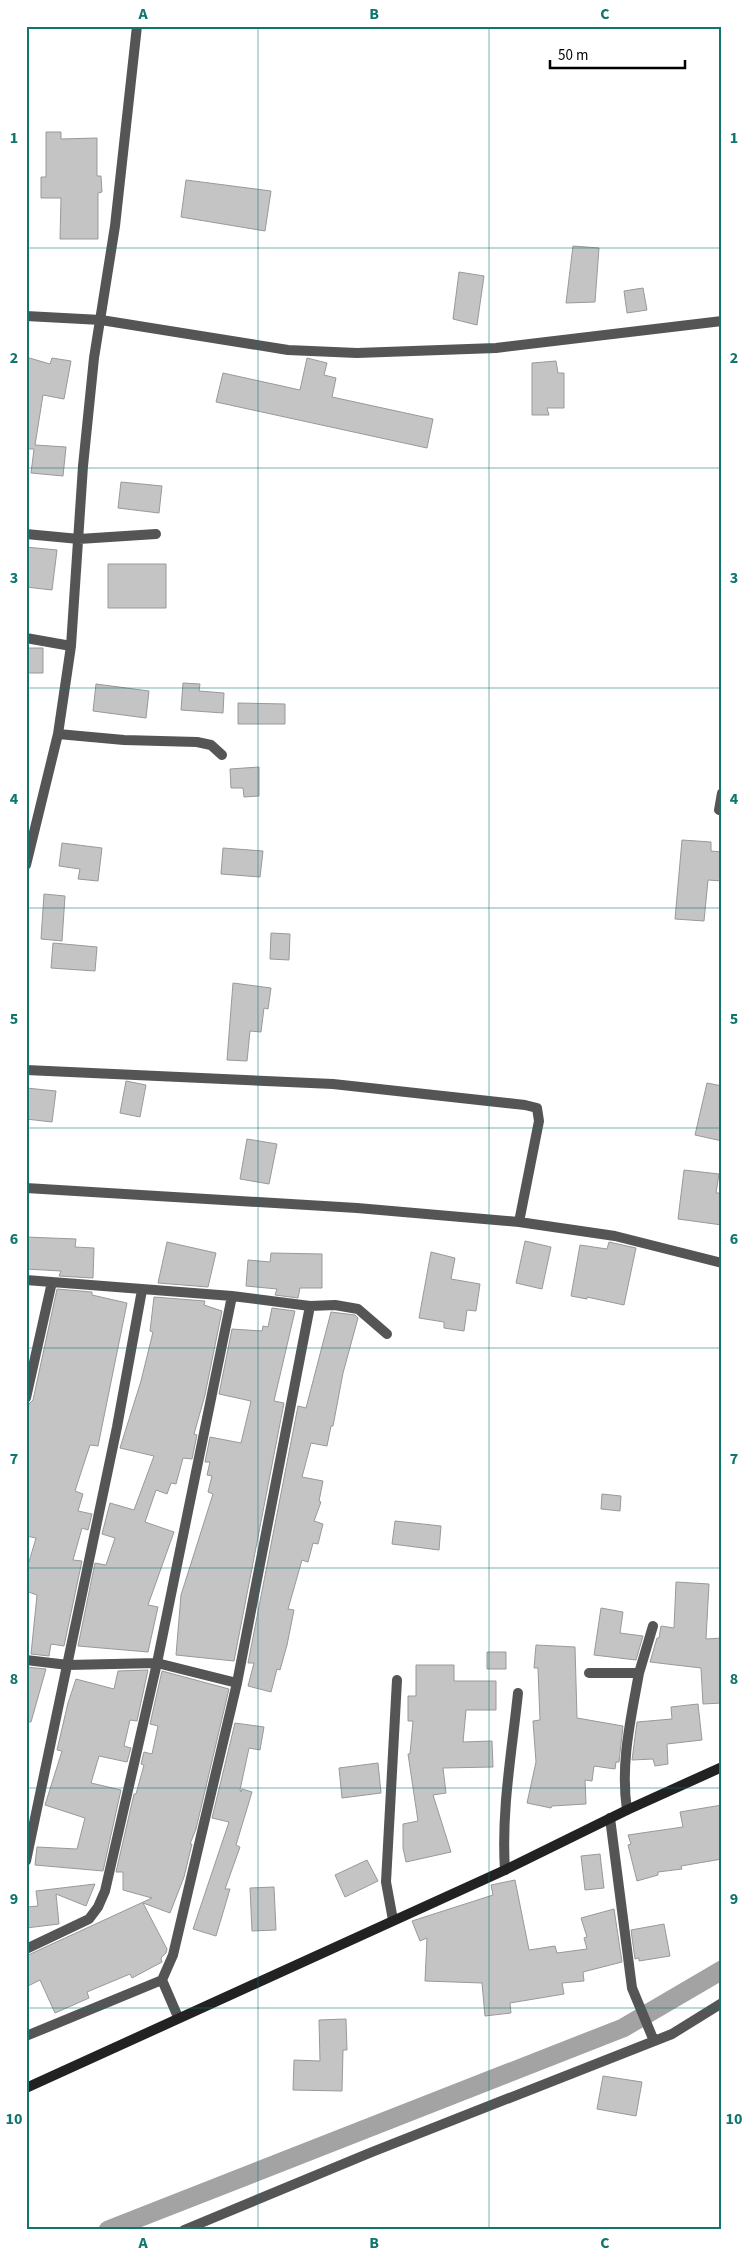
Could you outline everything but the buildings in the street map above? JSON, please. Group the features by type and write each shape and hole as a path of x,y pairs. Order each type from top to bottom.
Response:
{"street":[{"path":"26,865 28,847 58,734 71,646 83,466 94,358 116,226 137,26"},
{"path":"26,316 101,320 288,350 357,353 496,348 722,321"},
{"path":"26,534 79,539 156,534"},
{"path":"26,638 71,646"},
{"path":"58,734 124,740 197,742 211,745 222,755"},
{"path":"719,810 722,793"},
{"path":"26,1070 333,1084 525,1105 537,1108 539,1121 519,1222"},
{"path":"26,1188 357,1208 519,1222 615,1236 722,1263"},
{"path":"26,1280 232,1296 310,1306 335,1305 358,1309 387,1334"},
{"path":"26,1398 52,1282"},
{"path":"26,1861 117,1427 142,1290"},
{"path":"26,1949 81,1924 98,1907 105,1891 157,1663 232,1296"},
{"path":"26,2036 162,1980 173,1955 237,1683 310,1306"},
{"path":"626,1810 624,1773 628,1732 639,1673 653,1626"},
{"path":"26,1660 68,1665 157,1663 237,1683"},
{"path":"589,1673 639,1673"},
{"path":"393,1920 386,1882 397,1680"},
{"path":"505,1870 503,1847 506,1802 518,1693"},
{"path":"26,2088 178,2017 505,1870 626,1810 722,1767"},
{"path":"610,1818 632,1988 653,2039"},
{"path":"162,1980 178,2017"},
{"path":"184,2230 653,2039 672,2034 722,2003"}],"waterway":[{"path":"108,2230 623,2028 722,1970"}]}
